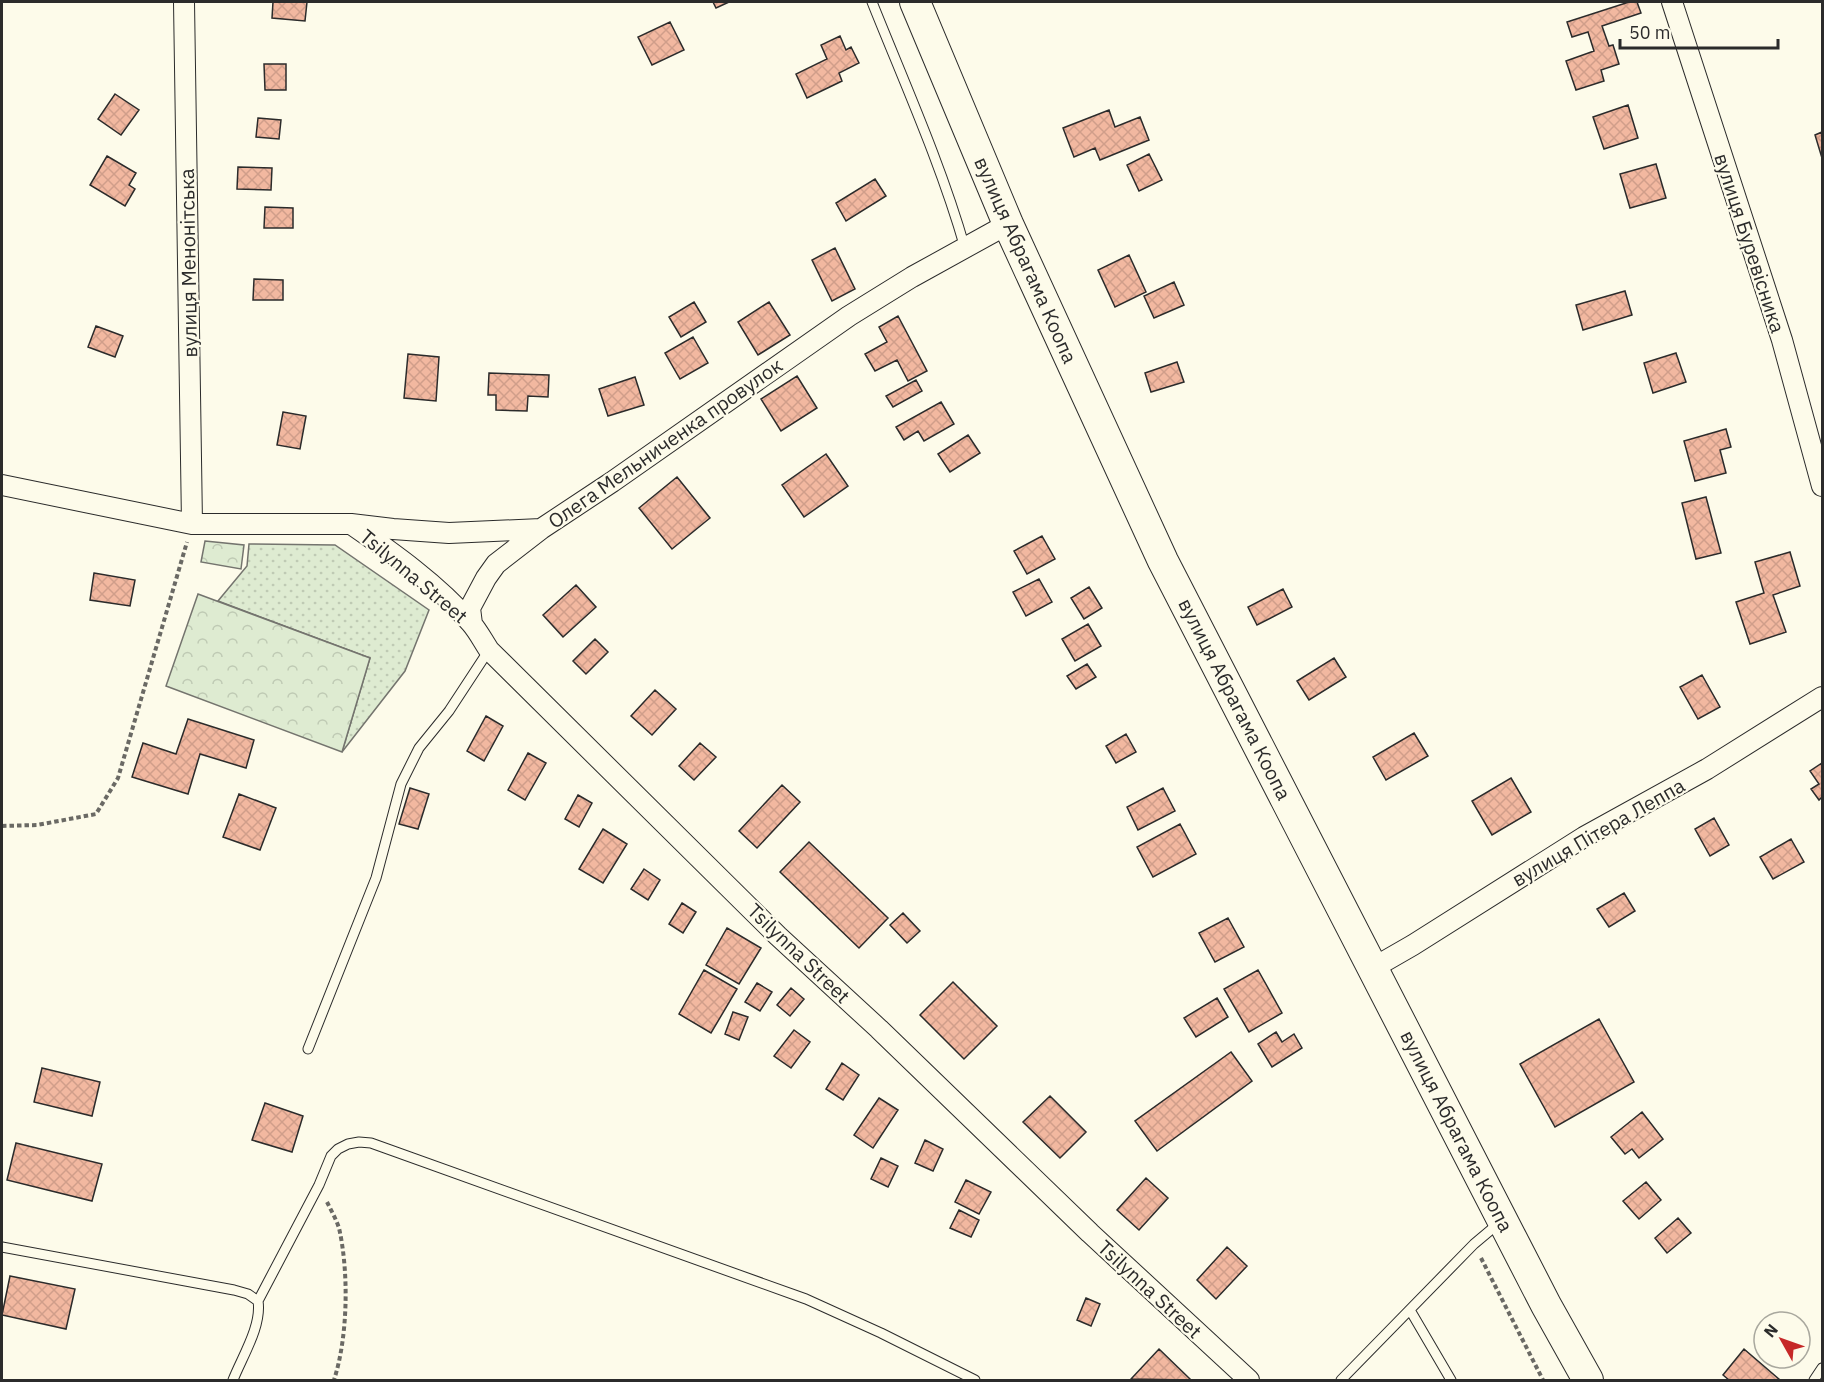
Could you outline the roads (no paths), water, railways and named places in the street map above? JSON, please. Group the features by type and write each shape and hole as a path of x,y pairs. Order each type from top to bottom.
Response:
{"main road":[{"name":"вулиця Абрагама Коопа","path":"915,2 1008,224 1163,561 1546,1305 1588,1380"}],"street":[{"name":"вулиця Менонітська","path":"184,2 192,524"},
{"name":"вулиця Буревісника","path":"1672,2 1782,340 1822,486"},
{"name":"Олега Мельниченка провулок","path":"2,485 192,524 351,524 449,533 541,529 849,316 1008,224"},
{"name":"Tsilynna Street","path":"351,524 387,549 444,596 472,624 489,650 778,936 879,1029 1107,1249 1249,1380"},
{"path":"472,624 470,608 496,564 541,529"},
{"name":"вулиця Пітера Леппа","path":"1373,968 1584,837 1707,769 1822,697"}],"lane":[{"path":"872,2 931,150 965,248"},
{"path":"308,1049 376,878 401,784 419,748 449,711 489,650"},
{"path":"233,1380 258,1322 258,1301 319,1185 331,1156 338,1149 359,1142 371,1143 807,1299 975,1380"},
{"path":"1341,1380 1474,1244 1503,1219"},
{"path":"2,1247 234,1290 248,1294 258,1301"},
{"path":"1410,1310 1451,1380"},
{"path":"1814,1380 1822,1368"}]}
